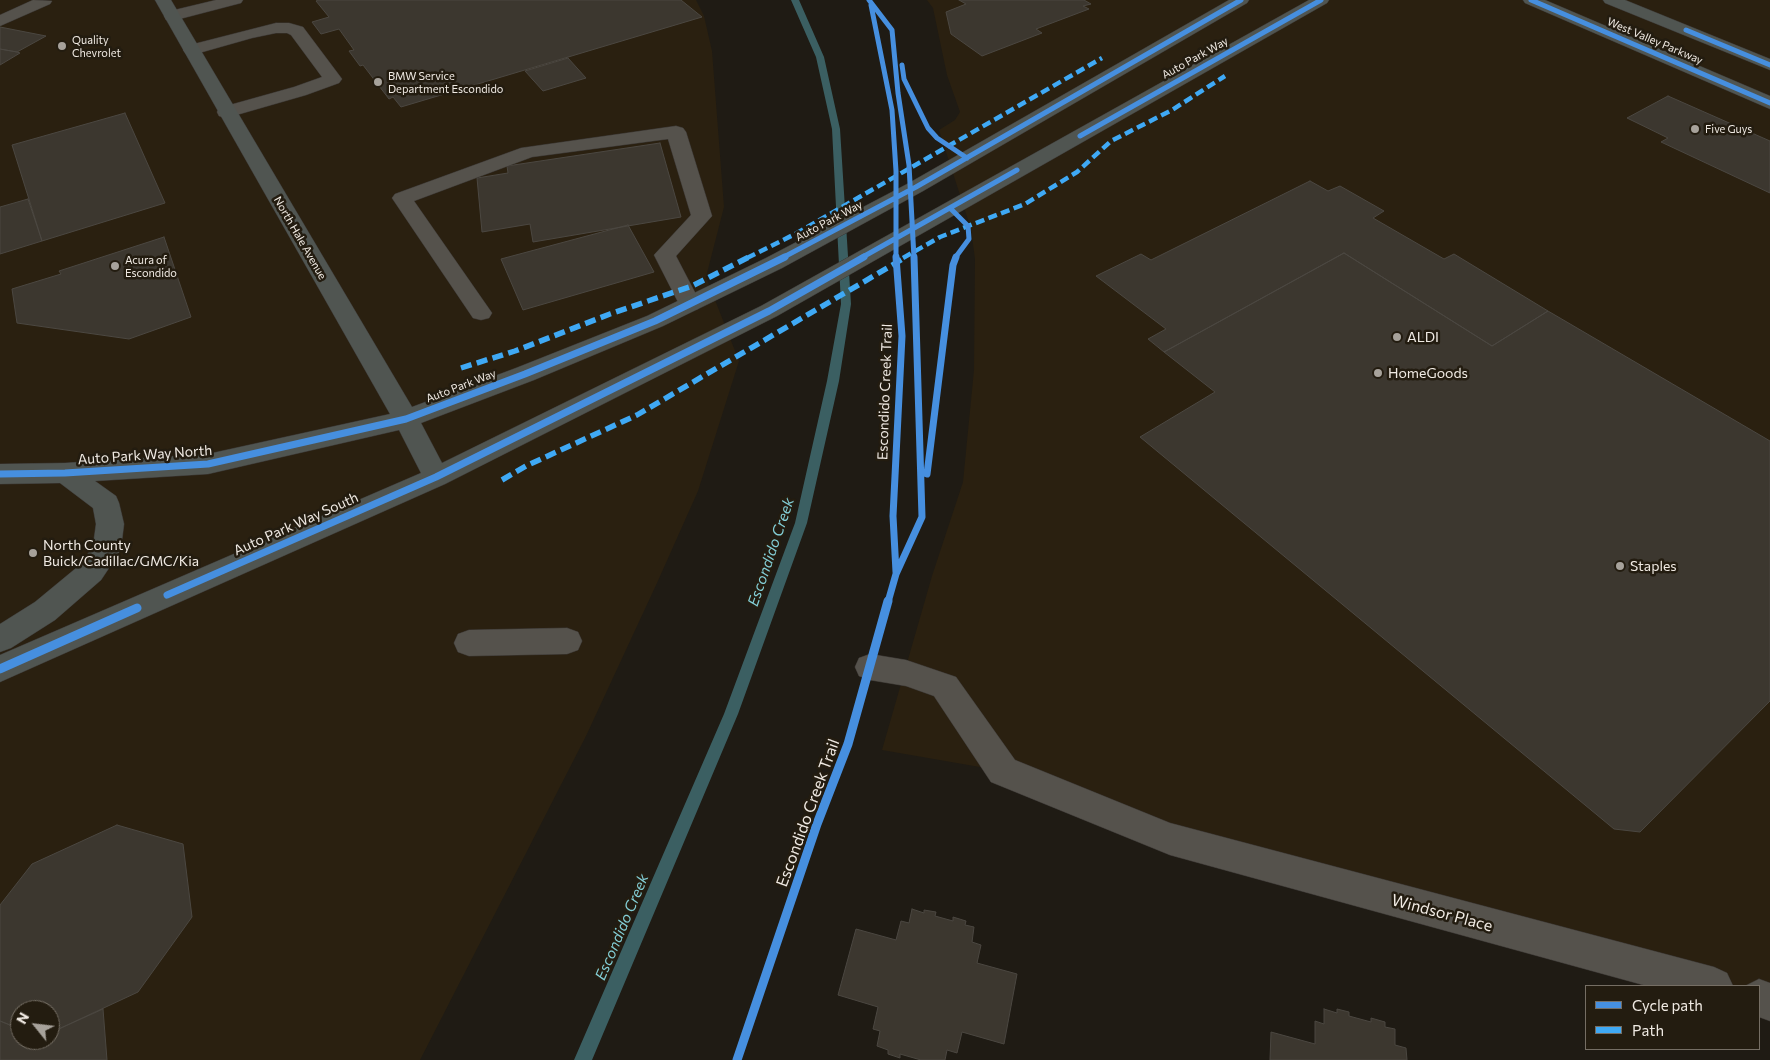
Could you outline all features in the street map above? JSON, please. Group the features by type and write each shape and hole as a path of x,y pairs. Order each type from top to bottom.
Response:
{"main road":[{"name":"North Hale Avenue","path":"163,0 192,50 239,121 406,419 436,477"},
{"name":"Auto Park Way","path":"406,419 620,336 774,263 916,187 1241,0"},
{"name":"Auto Park Way","path":"436,477 769,310 1321,0"},
{"name":"West Valley Parkway","path":"1531,0 1770,103"},
{"name":"West Valley Parkway","path":"1611,0 1770,65"},
{"path":"1017,170 1008,158 1012,150 1042,129 1046,124 1045,119 1041,115"},
{"name":"Auto Park Way North","path":"0,474 65,473 208,464 406,419"},
{"path":"0,639 45,611 91,572 107,548 110,524 106,503 65,473"},
{"name":"Auto Park Way South","path":"0,669 436,477"}],"street":[{"path":"172,16 235,0"},
{"path":"0,21 44,1"},
{"path":"192,50 276,28 288,28 297,31 333,78 300,91 239,121"},
{"path":"300,91 311,107"},
{"path":"481,313 402,198 528,152 676,132 702,216 665,255 690,304"},
{"path":"469,643 568,641"},
{"name":"Windsor Place","path":"870,667 906,673 945,686 1003,771 1170,839 1710,985"}],"shaded area":[{"path":"0,0 696,0 704,16 712,51 724,207 706,277 739,361 698,491 657,583 586,736 420,1060 0,1060"},
{"path":"927,0 1770,0 1770,1002 1760,998 1760,985 1710,985 1170,839 1003,771 882,750 932,576 963,482 974,370 975,259 971,229 939,130 955,120 960,112 947,75 933,8"}],"building":[{"name":"BMW Service Department Escondido","path":"318,0 681,0 702,17 401,107 393,97 389,99 363,65 360,66 349,51 354,50 339,29 321,34 312,22 329,17 316,1"},
{"path":"959,0 1084,0 1091,4 1083,6 1089,9 1036,29 1042,33 982,56 951,34 946,12 966,4"},
{"path":"0,27 46,36 17,52 0,49"},
{"path":"0,49 17,52 20,53 0,65"},
{"path":"568,58 586,78 543,91 525,71"},
{"path":"1668,96 1770,141 1770,193 1661,142 1668,138 1627,118"},
{"path":"125,113 165,203 42,241 12,145"},
{"path":"660,143 681,217 533,242 530,224 482,232 477,178 508,173 507,166"},
{"path":"1310,181 1328,191 1340,186 1384,211 1373,218 1444,259 1454,254 1548,311 1492,346 1344,253 1164,352 1148,339 1166,329 1096,276 1141,254 1151,260"},
{"path":"28,199 42,241 0,254 0,207"},
{"path":"628,225 654,272 523,310 501,259"},
{"path":"164,237 191,317 129,339 17,323 12,289 61,274 59,271"},
{"path":"1344,253 1492,346 1548,311 1770,441 1770,701 1640,832 1614,829 1140,437 1215,392 1164,352"},
{"path":"117,825 183,844 192,917 138,992 60,1028 60,1000 10,1000 10,1025 0,1021 0,905 32,864"},
{"path":"912,909 924,913 924,910 936,912 935,916 953,921 953,917 966,921 965,925 974,927 972,942 981,945 977,963 1017,974 1004,1044 962,1032 957,1053 947,1050 945,1060 921,1060 900,1054 900,1058 888,1054 888,1050 877,1046 880,1031 873,1029 878,1007 838,995 856,929 896,940 901,921 909,923"},
{"path":"103,1009 107,1060 0,1060 0,1021 10,1025 10,1050 60,1050 60,1028"},
{"path":"1324,1009 1337,1013 1337,1009 1349,1012 1349,1016 1371,1022 1371,1018 1385,1022 1385,1027 1395,1029 1395,1045 1406,1048 1407,1060 1270,1060 1271,1032 1315,1044 1315,1021 1324,1024"}],"waterway":[{"name":"Escondido Creek","path":"583,1060 731,714 801,523 833,381 846,304 836,129 820,57 795,0"}],"marked path":[{"path":"461,368 515,351 610,314 692,286 795,234 1102,58"},
{"path":"502,480 526,466 637,415 940,237 1025,204 1077,172 1111,141 1172,110 1225,76"}],"cycle path":[{"name":"Escondido Creek Trail","path":"737,1060 817,824 848,744 896,574 922,517 917,316 909,165 898,93 892,30 869,0"},
{"path":"0,474 65,473 208,464 406,419 525,374 655,321 774,263 916,187 1241,0"},
{"path":"1080,136 1321,0"},
{"path":"1531,0 1770,103"},
{"name":"Escondido Creek Trail","path":"871,5 892,110 896,171 896,274 902,336 893,516 896,572"},
{"path":"1686,30 1770,65"},
{"path":"902,65 904,79 928,128 937,138 967,158"},
{"path":"167,595 436,477 769,311 1017,170"},
{"path":"927,474 953,265 956,257 969,239 968,226 950,208"},
{"path":"0,669 137,608"}],"place":[{"name":"Quality Chevrolet","path":"62,46"},
{"name":"BMW Service Department Escondido","path":"378,82"},
{"name":"Five Guys","path":"1695,129"},
{"name":"Acura of Escondido","path":"115,266"},
{"name":"ALDI","path":"1397,337"},
{"name":"HomeGoods","path":"1378,373"},
{"name":"North County Buick/Cadillac/GMC/Kia","path":"33,553"},
{"name":"Staples","path":"1620,566"}]}
